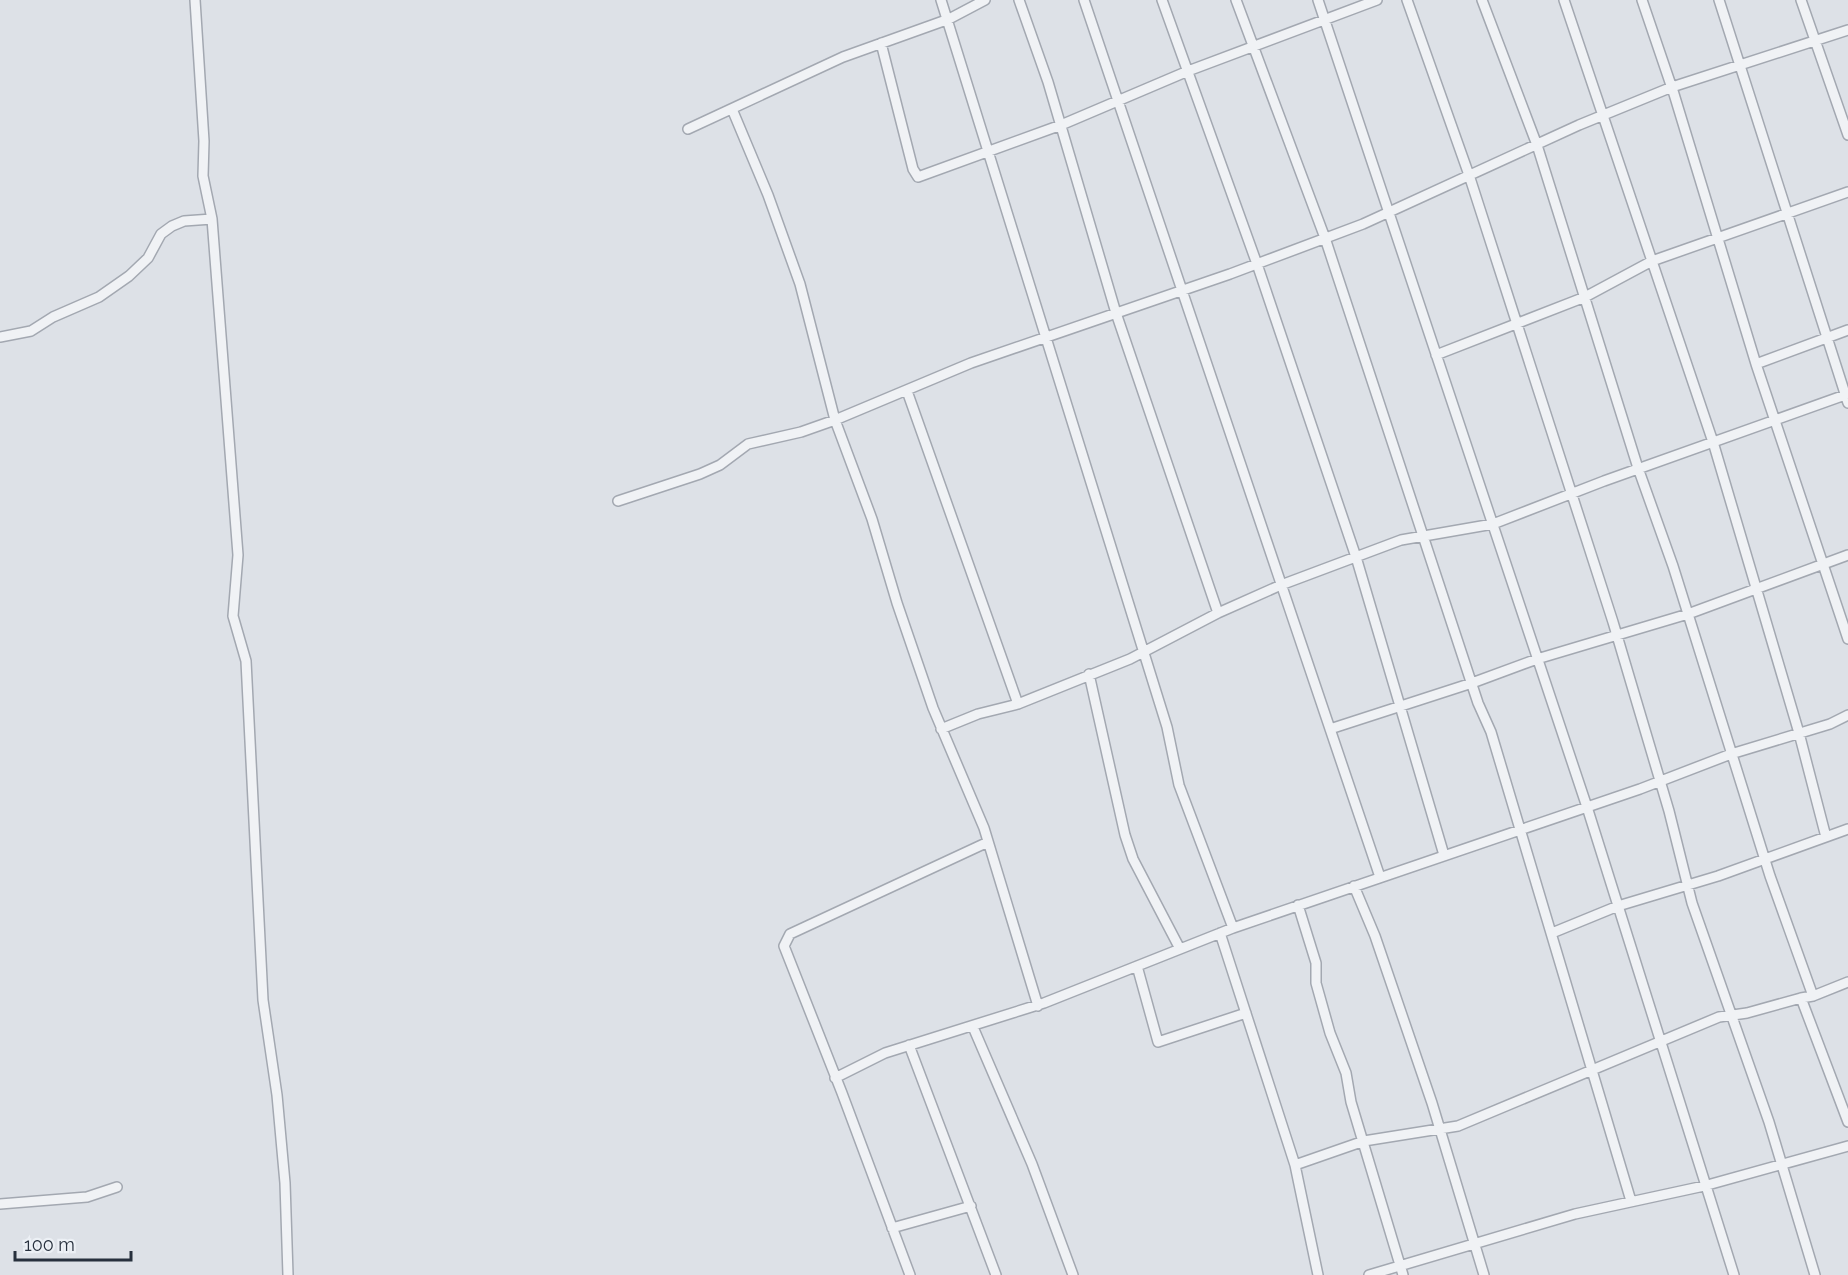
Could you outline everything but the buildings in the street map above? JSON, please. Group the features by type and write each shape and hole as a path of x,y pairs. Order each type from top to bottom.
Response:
{"street":[{"path":"195,0 204,141 203,176 212,219 237,555 233,616 246,662 262,1000 279,1117 288,1275"},
{"path":"941,0 949,19 1167,727 1179,785 1233,928"},
{"path":"688,129 843,57 949,19 985,0"},
{"path":"1019,0 1061,126 1116,313 1218,613"},
{"path":"1084,0 1380,877"},
{"path":"1162,0 1257,264 1356,557 1444,855"},
{"path":"1236,0 1325,238 1472,683 1491,732 1522,830 1630,1202"},
{"path":"1318,0 1587,807 1704,1186 1734,1275"},
{"path":"881,43 914,174 918,177 1061,126 1188,71 1325,22 1377,0"},
{"path":"1407,0 1469,176 1617,636 1660,780 1687,886 1782,1164 1815,1275"},
{"path":"1482,0 1537,145 1638,468 1688,614 1765,859 1814,996"},
{"path":"1564,0 1713,442 1799,733 1826,837"},
{"path":"1642,0 1672,87 1716,240 1848,639"},
{"path":"941,729 978,714 1018,704 1143,653 1218,613 1281,585 1401,540 1492,524 1638,468 1775,419 1847,397 1719,0"},
{"path":"1801,0 1848,135"},
{"path":"618,501 700,474 720,465 748,444 801,432 835,420 971,363 1257,264 1389,213 1602,116 1672,87 1817,42 1848,30"},
{"path":"732,109 768,195 801,284 835,420 872,519 897,603 941,729 988,842 1038,1005"},
{"path":"1436,355 1585,297 1652,261 1848,192"},
{"path":"0,337 31,331 53,317 99,297 129,276 148,258 161,234 172,226 184,221 212,219"},
{"path":"1756,364 1848,330"},
{"path":"907,391 1018,704"},
{"path":"1330,729 1538,659 1688,614 1848,555"},
{"path":"1089,674 1125,835 1133,859 1179,947"},
{"path":"835,1078 866,1062 909,1045 1038,1005 1179,947 1522,830 1731,753 1830,724 1848,715"},
{"path":"1552,933 1618,906 1687,886 1848,829"},
{"path":"910,1275 784,946 785,940 790,934 843,908 988,842"},
{"path":"1354,886 1395,991 1439,1130 1459,1184 1484,1275"},
{"path":"1298,905 1316,963 1316,982 1330,1034 1346,1073 1351,1102 1403,1275"},
{"path":"1220,933 1295,1165 1318,1275"},
{"path":"1137,966 1158,1042 1246,1012"},
{"path":"1295,1165 1364,1141 1458,1126 1661,1043 1698,1025 1730,1015 1814,996 1848,982"},
{"path":"1801,998 1848,1122"},
{"path":"973,1027 1032,1164 1072,1275"},
{"path":"909,1045 996,1275"},
{"path":"1369,1275 1475,1242 1630,1202 1704,1186 1848,1146"},
{"path":"0,1204 87,1197 117,1187"},
{"path":"892,1228 971,1206"}]}
